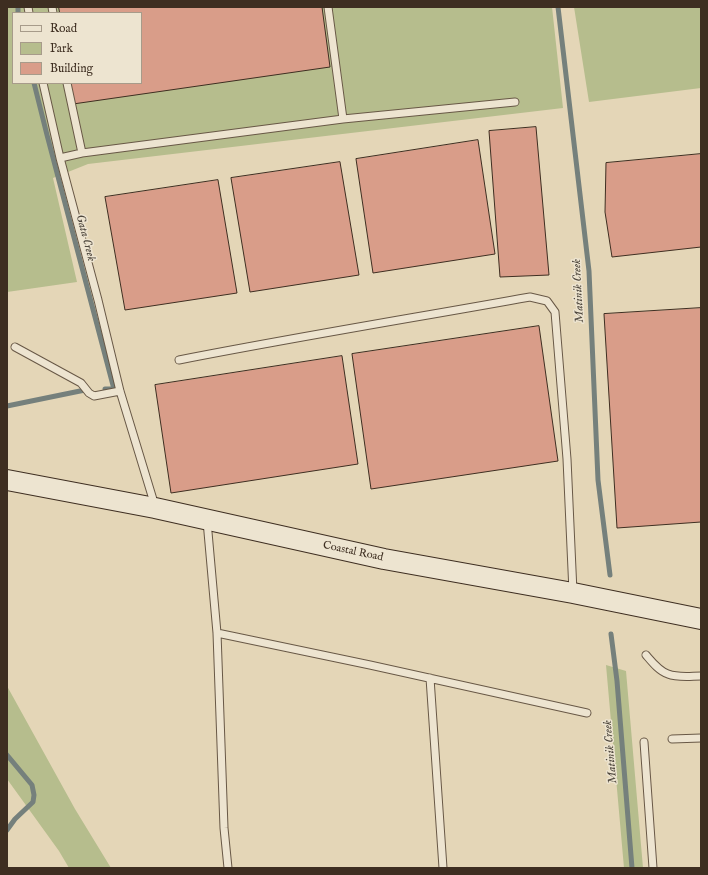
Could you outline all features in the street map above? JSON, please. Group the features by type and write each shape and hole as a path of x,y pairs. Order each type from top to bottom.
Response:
{"main road":[{"name":"Coastal Road","path":"7,480 155,508 384,559 573,593 701,619"}],"lane":[{"path":"328,7 343,119"},
{"path":"43,84 60,158 98,300 120,391 155,508"},
{"path":"67,84 82,153"},
{"path":"60,158 82,153 343,119 515,102"},
{"path":"179,360 263,343 530,297 547,301 555,312 567,459 573,593"},
{"path":"15,347 81,383 89,393 94,396 120,391"},
{"path":"207,520 217,633 224,828 228,868"},
{"path":"217,633 587,713"},
{"path":"646,655 661,670 668,674 678,676 701,676"},
{"path":"430,678 443,868"},
{"path":"672,740 701,738"},
{"path":"644,742 653,868"}],"green space":[{"path":"7,7 552,7 563,108 88,164 53,178 77,282 7,292"},
{"path":"574,7 701,7 701,88 589,102"},
{"path":"606,665 626,671 643,868 624,868"},
{"path":"7,686 75,809 111,868 69,868 59,851 7,779"}],"building":[{"path":"59,7 322,7 330,67 73,104 70,84 142,84 142,12 60,12"},
{"path":"536,127 549,275 500,277 489,131"},
{"path":"478,140 495,254 373,273 356,159"},
{"path":"701,154 701,247 612,257 605,212 606,163"},
{"path":"340,162 359,275 250,292 231,178"},
{"path":"218,180 237,293 125,310 105,197"},
{"path":"701,308 701,522 617,528 604,314"},
{"path":"539,326 558,461 371,489 352,354"},
{"path":"342,356 358,464 171,493 155,385"}],"waterway":[{"name":"Gata Creek","path":"18,7 18,12"},
{"name":"Matinik Creek","path":"558,7 589,271 598,480 610,575"},
{"name":"Gata Creek","path":"34,84 114,389 105,389"},
{"name":"Gata Creek","path":"7,406 85,390"},
{"name":"Matinik Creek","path":"611,634 617,681 632,868"},
{"name":"Gata Creek","path":"7,755 32,785 34,795 33,802 15,819 7,830"}]}
